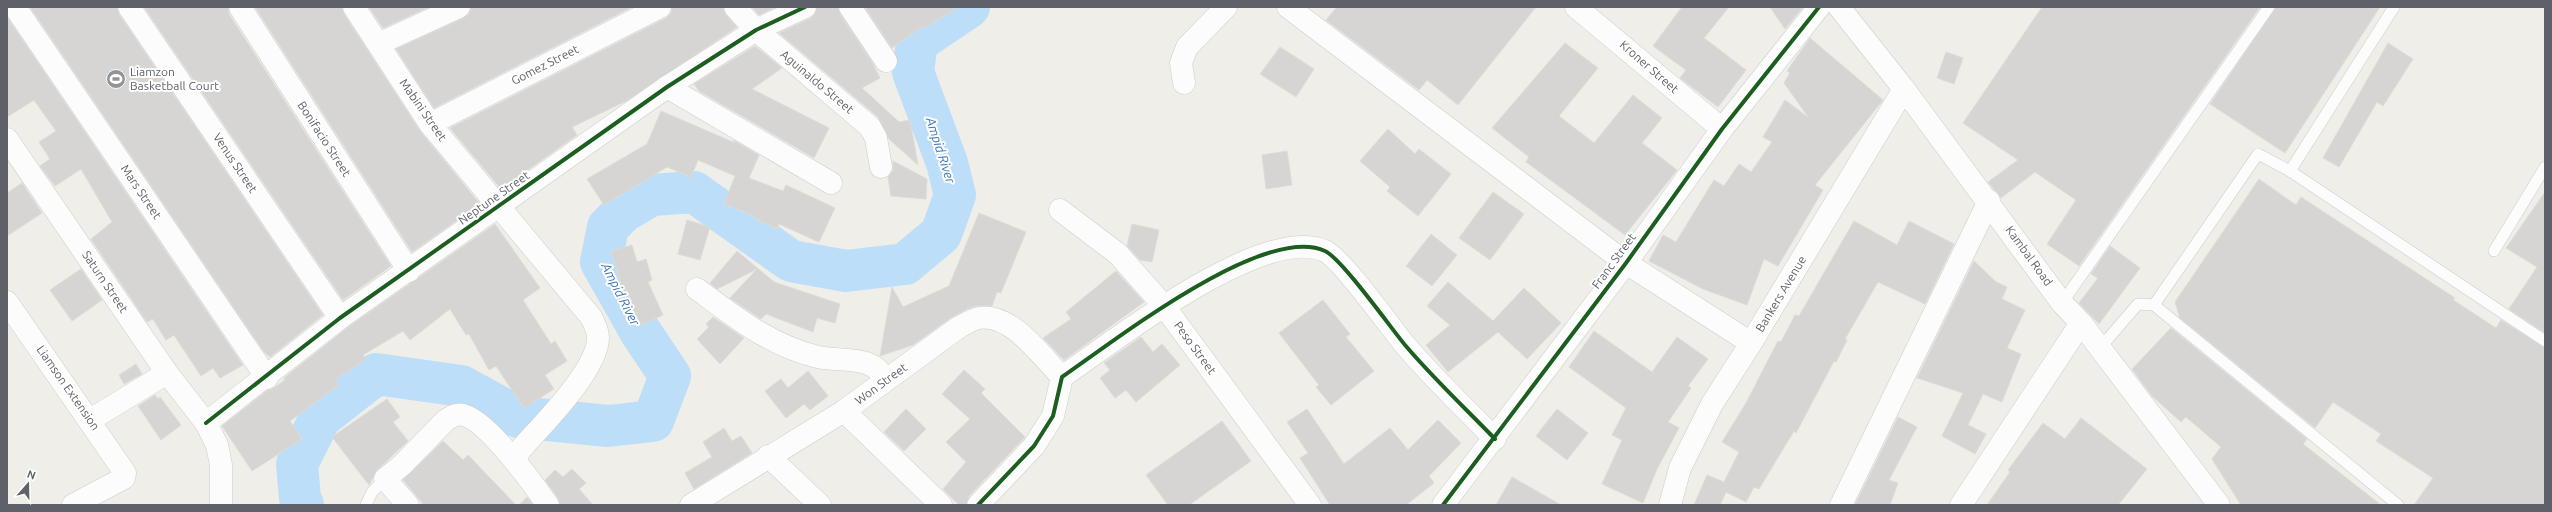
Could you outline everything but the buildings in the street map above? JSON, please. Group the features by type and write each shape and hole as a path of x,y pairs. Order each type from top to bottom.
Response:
{"street":[{"name":"Mars Street","path":"15,7 267,378"},
{"name":"Venus Street","path":"129,7 340,318"},
{"name":"Bonifacio Street","path":"240,7 409,271"},
{"name":"Mabini Street","path":"354,7 430,124 500,206 591,317 596,327 598,337 596,349 573,392 520,450 516,460"},
{"path":"378,44 459,7"},
{"name":"Gomez Street","path":"430,124 660,7"},
{"name":"Aguinaldo Street","path":"735,7 756,30 870,127 876,138 881,167"},
{"name":"Neptune Street","path":"206,423 267,378 340,318 668,88 756,30 805,7"},
{"path":"850,7 886,61"},
{"path":"1184,83 1181,63 1186,47 1226,7"},
{"path":"1288,7 1626,263 1752,343"},
{"name":"Kroner Street","path":"1576,7 1722,129"},
{"name":"Franc Street","path":"1443,505 1626,263 1722,129 1819,7"},
{"name":"Kambal Road","path":"1839,7 1904,89 2062,303 2082,323 2219,505"},
{"path":"668,88 831,183"},
{"name":"Bankers Avenue","path":"1670,505 1680,468 1712,404 1752,343 1904,89"},
{"name":"Saturn Street","path":"7,139 167,373 206,423 217,445 221,465 221,505"},
{"path":"1841,505 1988,201"},
{"name":"Peso Street","path":"1060,210 1118,254 1164,306 1310,505"},
{"path":"978,505 1034,446 1052,416 1062,377 1164,306 1217,275 1260,255 1302,247 1326,251 1340,264 1406,346 1494,439"},
{"path":"697,289 750,328 776,342 819,357 857,360 877,369 884,381"},
{"name":"Liamson Extension","path":"7,302 124,471 124,478 73,505"},
{"name":"Won Street","path":"691,505 768,456 844,411 960,328 979,318 997,319 1014,327 1062,377"},
{"path":"1962,505 2082,323"},
{"path":"90,420 167,373"},
{"path":"844,411 941,505"},
{"path":"408,505 385,479 402,466 446,420 455,415 464,414 478,423 516,460 548,505"},
{"path":"768,456 820,505"}],"lane":[{"path":"2062,303 2269,7"},
{"path":"2290,171 2394,7"},
{"path":"2154,305 2255,156 2262,155 2290,171 2545,342"},
{"path":"2494,251 2545,167"},
{"path":"2100,348 2138,304 2154,305 2398,505"},
{"path":"366,505 372,492 385,479"}],"waterway":[{"name":"Ampid River","path":"303,505 300,498 297,464 320,418 376,374 461,386 518,417 608,426 653,421 670,376 640,331 601,262 608,227 623,212 652,195 694,192 791,261 846,271 905,264 941,234 955,195 947,163 913,72 917,42 969,7"}],"cycle path":[{"path":"206,423 340,318 667,87 756,30 805,7"},
{"path":"1443,505 1626,263 1722,129 1819,7"},
{"path":"978,505 1034,446 1053,416 1062,377 1152,314 1190,290 1228,269 1265,254 1298,247 1325,251 1333,257 1366,294 1405,345 1495,439"}],"place":[{"name":"Liamzon Basketball Court","path":"116,79"}]}
